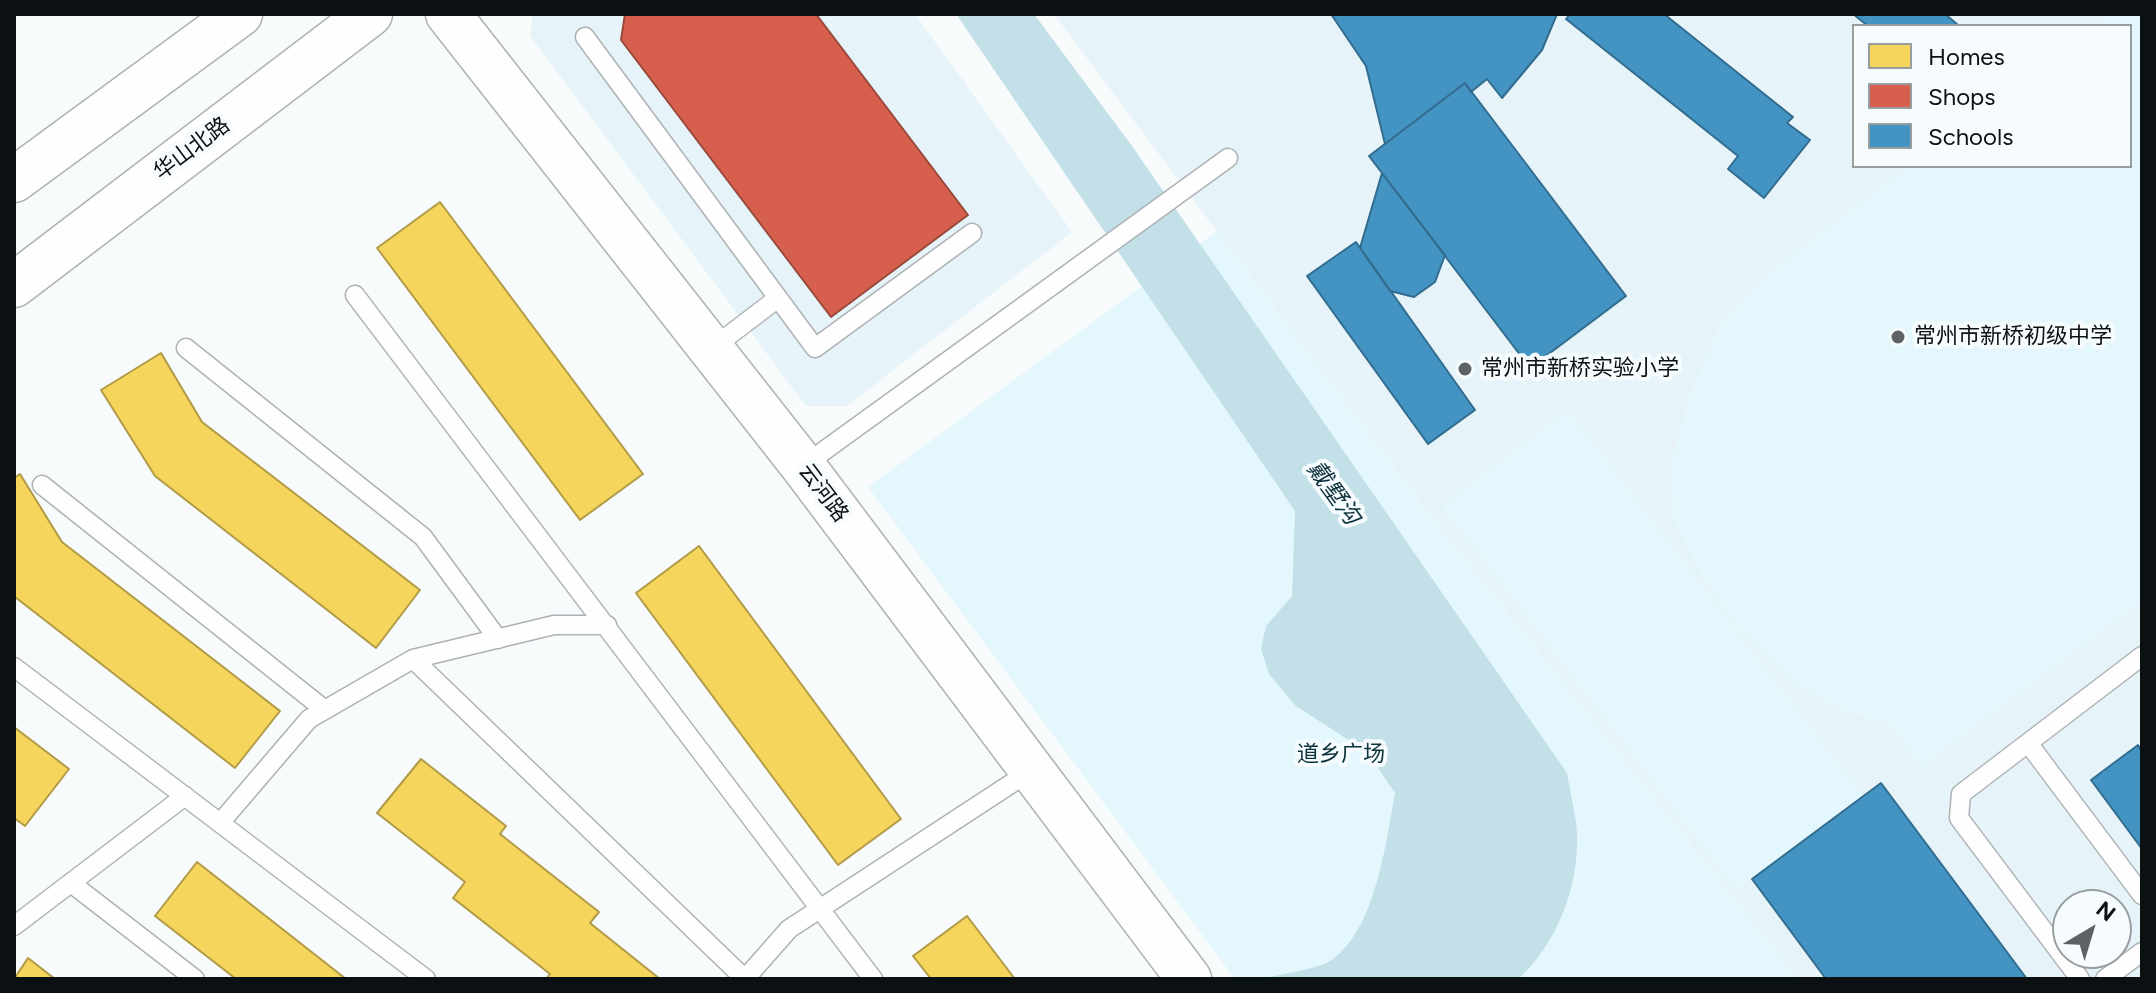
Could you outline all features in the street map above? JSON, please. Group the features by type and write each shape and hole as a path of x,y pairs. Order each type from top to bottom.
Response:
{"street":[{"path":"14,180 240,14"},
{"name":"华山北路","path":"14,285 370,14"},
{"name":"云河路","path":"448,14 803,466 1189,978"}],"lane":[{"path":"585,37 815,348 972,233"},
{"path":"803,466 1228,158"},
{"path":"355,295 873,979"},
{"path":"711,349 778,298"},
{"path":"186,348 423,537 498,639"},
{"path":"42,485 325,710"},
{"path":"220,823 309,719 413,659 554,625 607,625"},
{"path":"2080,979 1959,818 1961,794 2142,656"},
{"path":"413,659 745,979 789,929 1032,770"},
{"path":"14,667 426,979"},
{"path":"2028,743 2142,895"},
{"path":"16,921 185,796"},
{"path":"71,883 195,979"},
{"path":"2111,977 2142,952"}],"shaded area":[{"path":"533,14 915,14 1072,232 847,406 806,406 530,36"},
{"name":"常州市新桥初级中学","path":"1054,14 2142,14 2142,979 1798,979 1424,507"}],"green space":[{"path":"2110,14 2142,14 2142,601 1922,767 1891,725 1840,709 1793,682 1738,628 1701,575 1673,519 1672,462 1688,399 1719,327 1766,275 1906,168 2132,168 2132,24 2097,24"},
{"name":"道乡广场","path":"1217,231 1424,507 1798,979 1235,979 868,487"},
{"path":"1568,410 1863,795 1736,891 1442,506"}],"water":[{"name":"戴墅沟","path":"956,14 1034,14 1132,146 1567,773 1577,834 1574,874 1554,932 1532,965 1518,979 1262,979 1327,963 1348,945 1360,926 1377,882 1395,793 1367,752 1296,706 1269,674 1261,649 1266,626 1292,596 1295,511"}],"building: Homes":[{"path":"440,202 643,474 580,520 377,248"},
{"path":"161,353 202,422 420,590 376,648 155,476 101,390"},
{"path":"20,474 62,542 280,711 235,768 15,597 14,478"},
{"path":"699,546 901,819 838,865 636,593"},
{"path":"14,727 69,769 25,826 14,818"},
{"path":"421,759 506,826 500,834 599,912 590,923 660,979 546,979 550,974 453,898 465,882 377,813"},
{"path":"197,862 346,979 236,979 155,916"},
{"path":"967,916 1015,979 931,979 913,956"},
{"path":"28,958 55,979 14,979"}],"building: Shops":[{"path":"625,14 816,14 968,215 831,317 621,40"}],"building: Schools":[{"path":"1331,14 1557,14 1542,50 1502,98 1487,79 1471,92 1465,83 1385,144 1366,66"},
{"path":"1570,14 1664,14 1793,117 1787,123 1810,140 1764,198 1728,169 1738,156 1566,19"},
{"path":"1853,14 1945,14 1957,24 1866,24"},
{"path":"1465,83 1626,296 1530,368 1369,156"},
{"path":"1382,173 1445,255 1435,282 1414,297 1390,291 1360,248"},
{"path":"1356,242 1475,410 1428,444 1307,276"},
{"path":"2138,745 2142,752 2142,849 2091,780"},
{"path":"1881,783 2027,979 1826,979 1752,879"}],"place":[{"name":"常州市新桥初级中学","path":"1898,337"},
{"name":"常州市新桥实验小学","path":"1465,369"}]}
